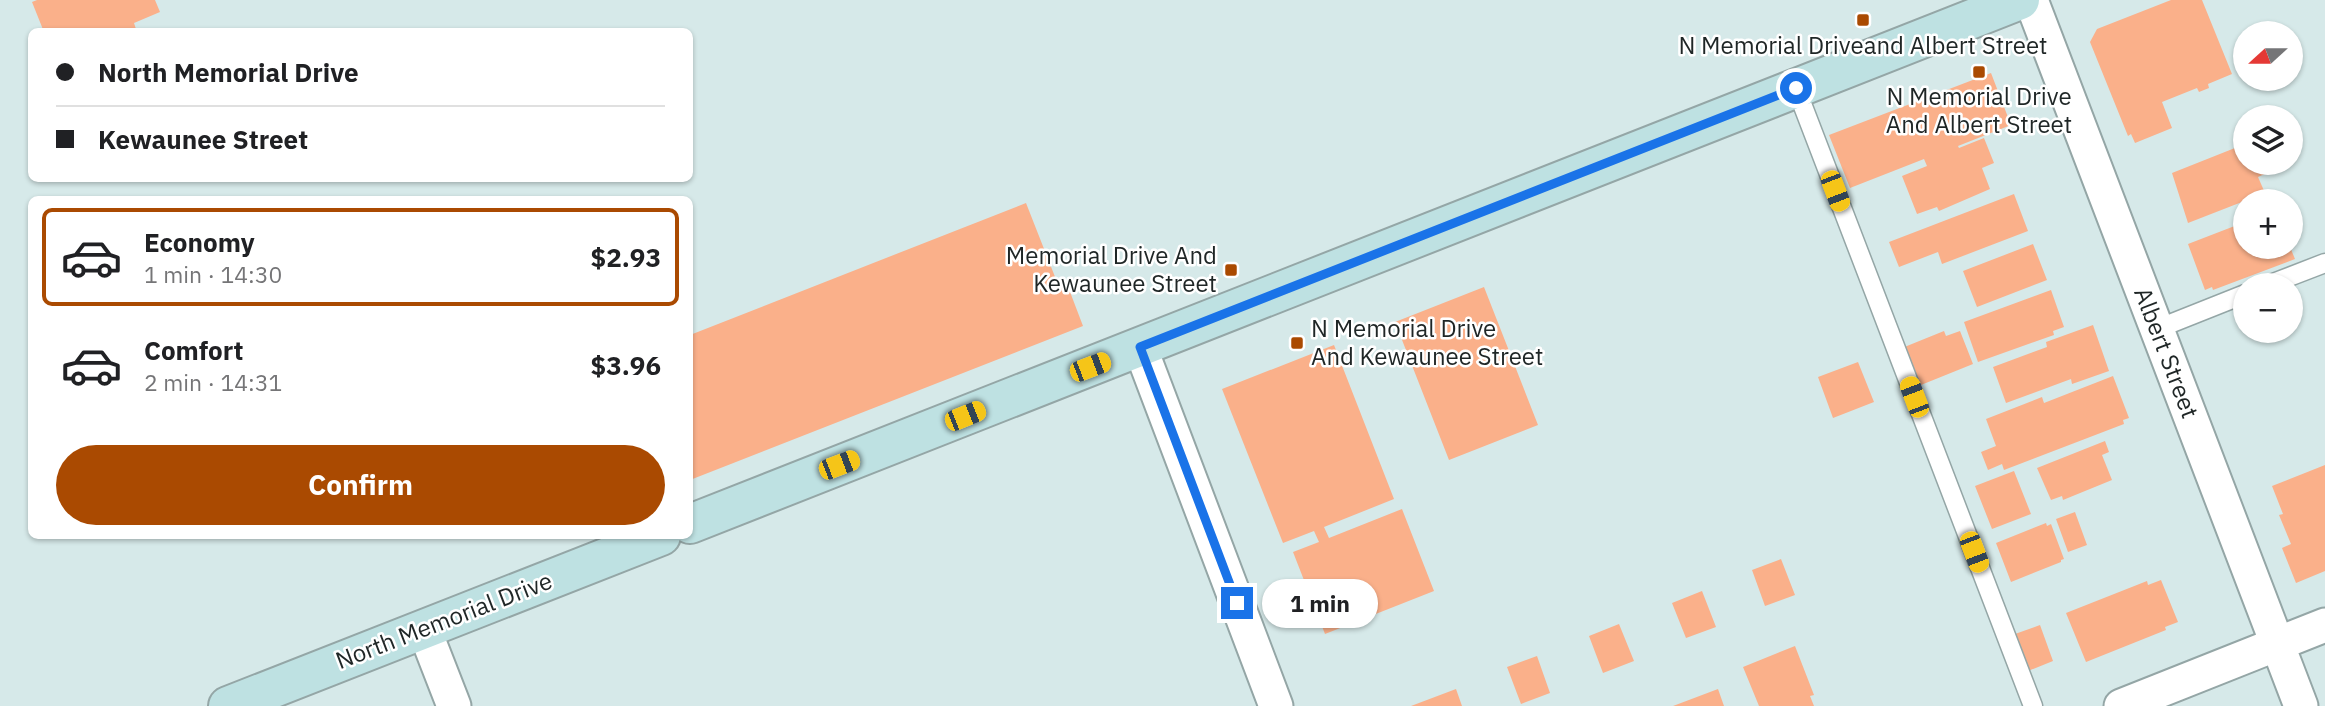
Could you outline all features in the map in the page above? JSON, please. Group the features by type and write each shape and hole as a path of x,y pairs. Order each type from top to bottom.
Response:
{"main road":[{"path":"693,523 2020,0"},
{"name":"North Memorial Drive","path":"228,706 652,539"}],"street":[{"name":"Albert Street","path":"2031,0 2301,706"},
{"path":"1140,347 1276,706"},
{"path":"2121,706 2325,625"},
{"path":"424,629 454,706"}],"lane":[{"path":"1796,88 2033,706"},
{"path":"2299,273 2325,263"},
{"path":"2157,329 2233,299"}],"building":[{"path":"155,0 160,12 134,23 136,28 42,28 32,2"},
{"path":"2171,0 2202,0 2232,74 2208,84 2209,88 2199,92 2197,88 2162,102 2172,128 2135,143 2131,134 2128,136 2090,42 2097,29"},
{"path":"1991,73 2011,125 1958,146 1959,148 1984,138 1994,163 1982,168 1990,189 1939,211 1937,207 1917,214 1902,176 1927,166 1924,159 1850,188 1829,135"},
{"path":"2233,149 2233,175 2262,175 2258,177 2263,189 2233,189 2233,205 2188,223 2172,173"},
{"path":"2014,194 2028,231 1942,264 1938,252 1899,267 1889,242"},
{"path":"1026,203 1059,287 1067,284 1083,326 693,479 693,334"},
{"path":"2233,227 2233,259 2295,259 2258,273 2233,273 2233,282 2205,290 2188,244"},
{"path":"2033,244 2047,280 1977,307 1963,271"},
{"path":"1484,287 1538,425 1449,460 1395,322"},
{"path":"2051,290 2064,327 2053,331 2054,335 1978,362 1964,322"},
{"path":"2093,325 2109,371 2072,384 2071,379 2006,403 1993,367 2047,347 2046,342"},
{"path":"1944,331 1946,336 1960,331 1973,364 1916,387 1902,348"},
{"path":"1334,345 1394,499 1324,527 1329,538 1402,509 1434,591 1325,634 1293,552 1319,542 1314,531 1283,543 1222,389"},
{"path":"1858,362 1874,402 1833,418 1818,377"},
{"path":"2113,376 2129,418 2123,420 2124,424 2004,470 2002,464 1988,470 1981,452 1996,446 1986,419 2042,397 2044,403"},
{"path":"2105,441 2109,452 2102,455 2112,480 2063,500 2062,496 2051,500 2037,468"},
{"path":"2325,465 2325,571 2296,583 2282,548 2291,544 2279,515 2283,514 2272,486"},
{"path":"2014,471 2031,514 1992,529 1975,486"},
{"path":"2075,512 2087,545 2068,552 2056,519"},
{"path":"2046,523 2047,526 2051,524 2064,559 2011,582 1996,543"},
{"path":"1781,559 1795,595 1765,606 1752,570"},
{"path":"2161,580 2178,622 2165,627 2166,630 2086,662 2066,613 2147,581 2148,585"},
{"path":"1702,591 1716,627 1686,638 1672,603"},
{"path":"1619,624 1634,661 1603,673 1589,636"},
{"path":"2040,625 2053,661 2028,671 2015,634"},
{"path":"1795,646 1814,695 1810,696 1814,706 1759,706 1743,667"},
{"path":"1537,656 1550,693 1521,704 1507,667"},
{"path":"1456,689 1462,706 1411,706"},
{"path":"1718,689 1724,706 1673,706"}],"place":[{"name":"N Memorial Driveand Albert Street","path":"1863,20"},
{"name":"N Memorial Drive And Albert Street","path":"1979,72"},
{"name":"Memorial Drive And Kewaunee Street","path":"1231,270"},
{"name":"N Memorial Drive And Kewaunee Street","path":"1297,343"}],"route":[{"path":"1237,603 1140,347 1796,88"}]}
